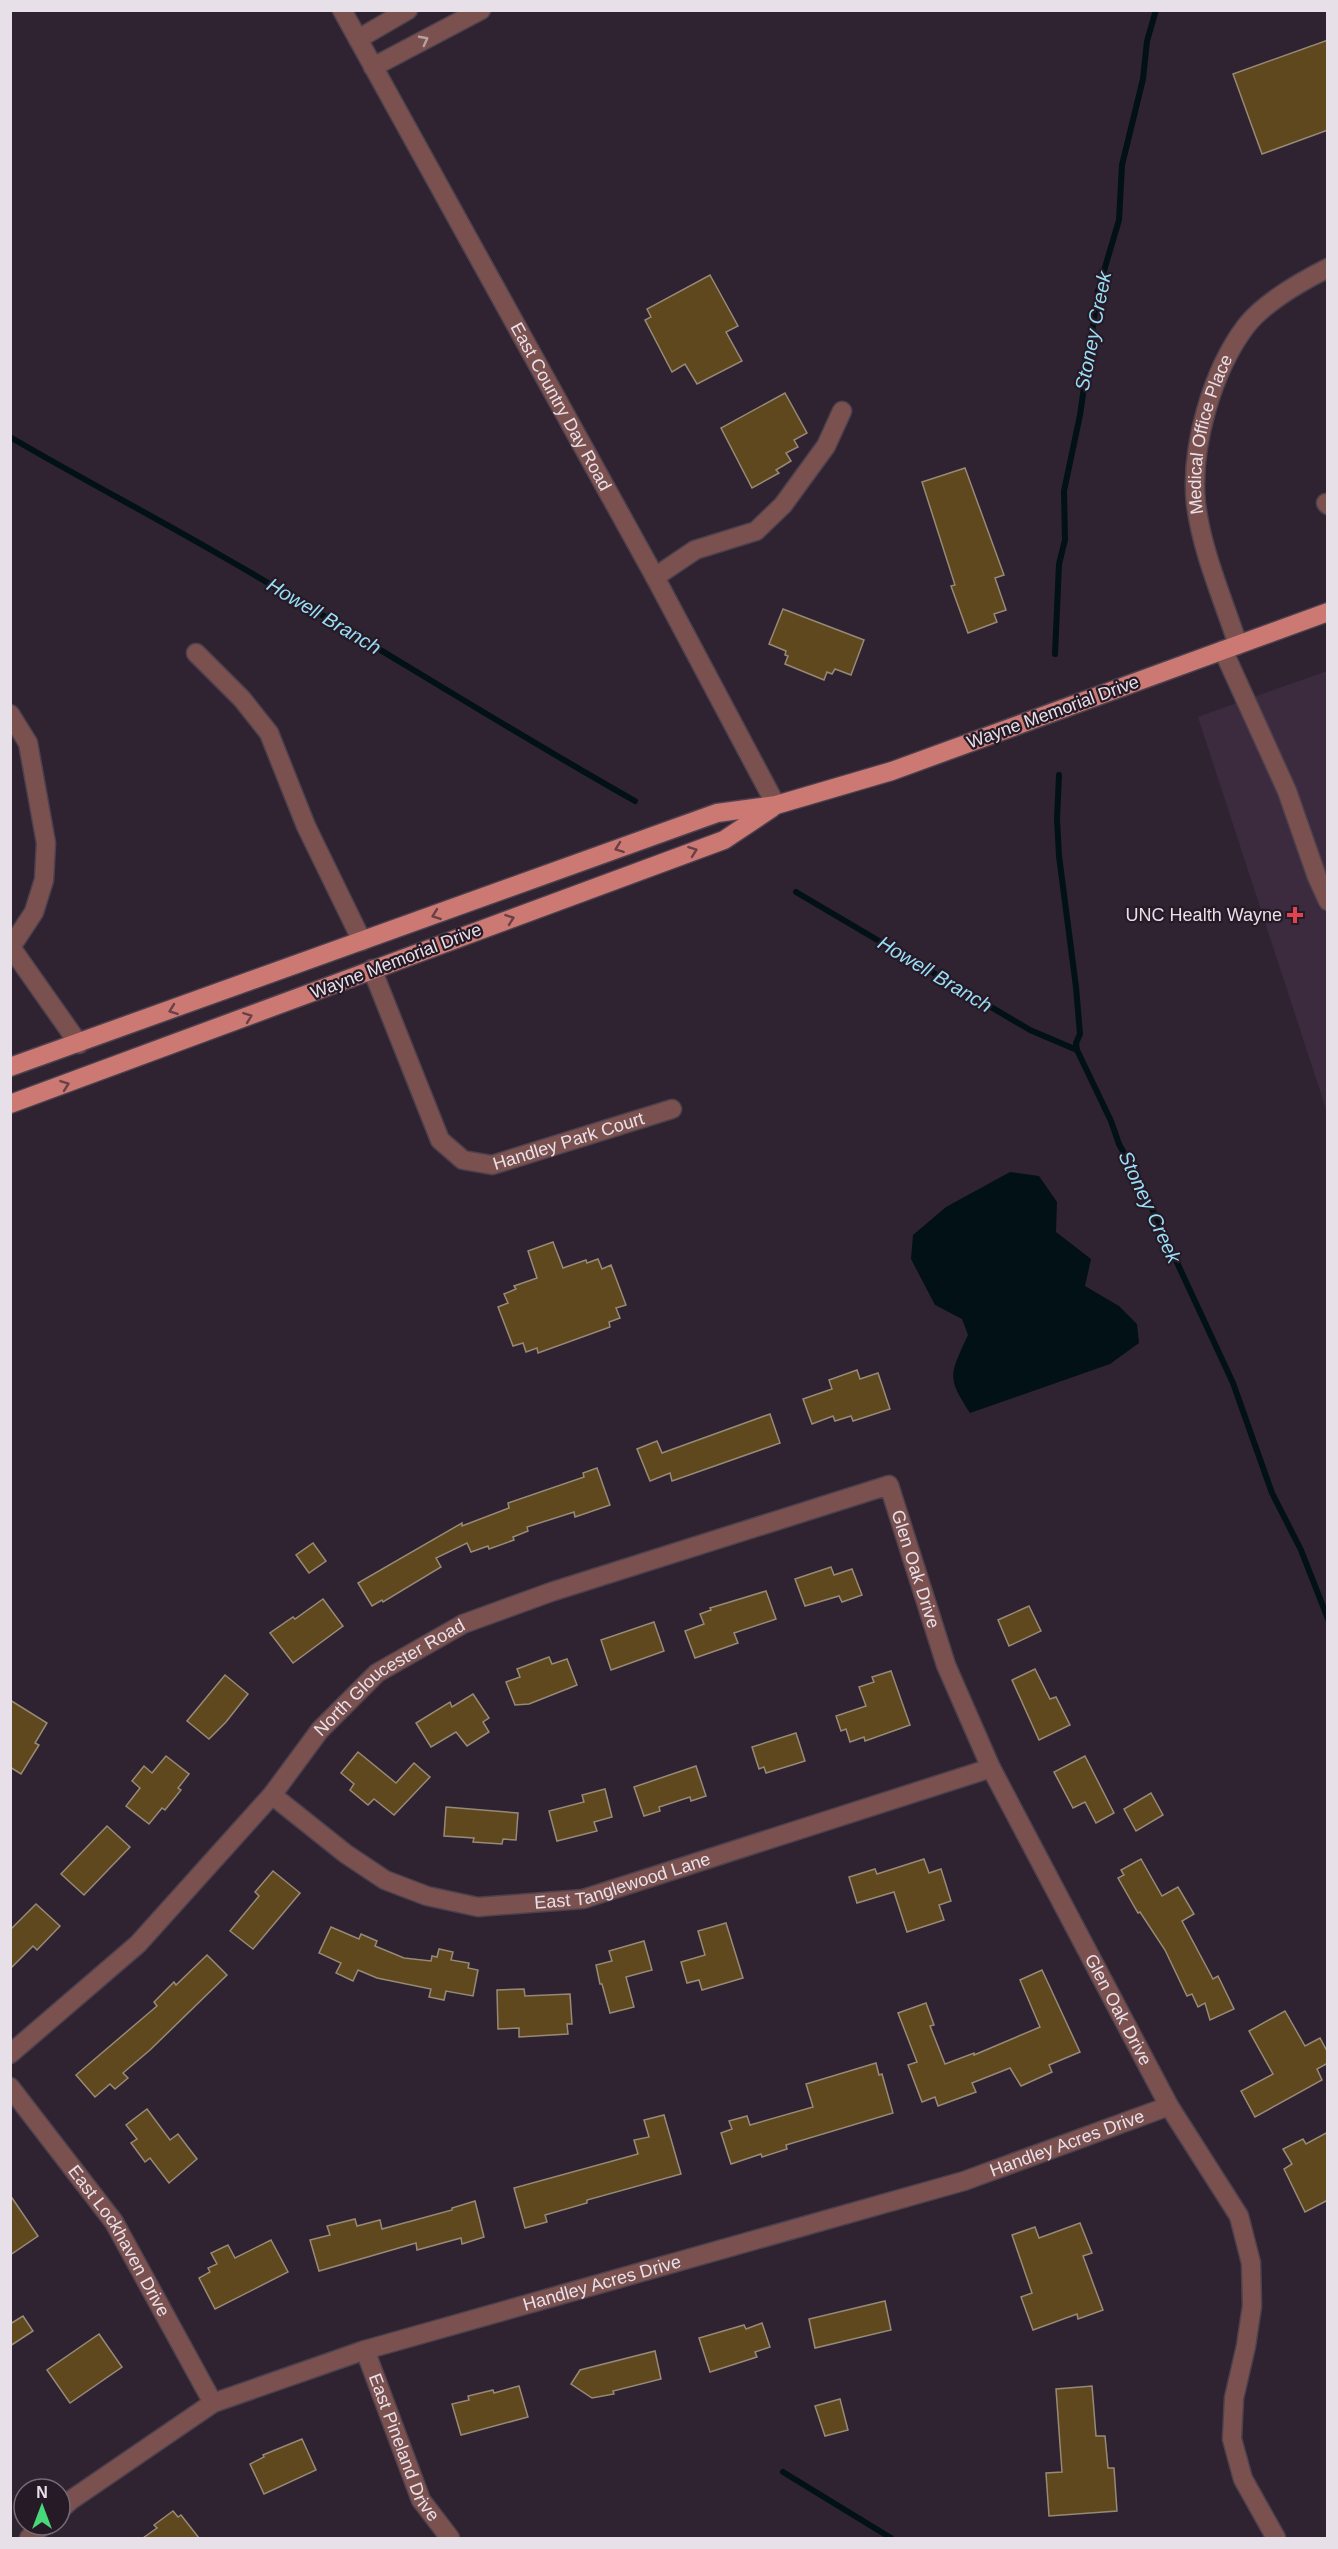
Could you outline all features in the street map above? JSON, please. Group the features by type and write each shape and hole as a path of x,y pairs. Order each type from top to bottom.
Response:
{"main road":[{"name":"Wayne Memorial Drive","path":"10,1067 717,813 776,805 892,771 1328,612"},
{"name":"Wayne Memorial Drive","path":"10,1104 177,1045 372,969 724,840 776,805"}],"street":[{"name":"East Country Day Road","path":"342,10 655,577 776,805"},
{"path":"358,39 408,10"},
{"path":"373,67 481,10"},
{"name":"Medical Office Place","path":"1328,268 1291,287 1247,325 1220,368 1198,438 1196,502 1204,544 1231,647 1328,901"},
{"path":"655,577 695,550 756,531 783,505 826,446 842,411"},
{"path":"196,653 242,699 270,733 306,826 362,941"},
{"path":"10,714 28,743 46,843 44,880 34,912 13,956 79,1044"},
{"name":"Handley Park Court","path":"372,969 440,1140 463,1160 492,1165 672,1109"},
{"name":"Glen Oak Drive","path":"889,1485 946,1665 991,1768 1168,2106 1239,2216 1251,2263 1252,2306 1234,2398 1232,2439 1243,2479 1276,2538"},
{"name":"North Gloucester Road","path":"10,2054 138,1944 272,1795 320,1730 377,1673 463,1624 551,1592 889,1485"},
{"name":"East Tanglewood Lane","path":"272,1795 346,1854 385,1880 427,1896 478,1907 583,1899 991,1768"},
{"name":"East Lockhaven Drive","path":"10,2087 114,2222 213,2403"},
{"name":"Handley Acres Drive","path":"72,2502 213,2403 365,2350 964,2181 1168,2106"},
{"name":"East Pineland Drive","path":"365,2350 421,2500 450,2538"}],"shaded area":[{"name":"UNC Health Wayne","path":"1327,671 1327,1112 1198,717"},
{"path":"1010,1172 1039,1176 1057,1202 1056,1232 1091,1259 1085,1286 1119,1306 1137,1324 1139,1343 1110,1364 970,1413 957,1391 953,1375 957,1359 968,1335 962,1319 935,1305 911,1259 913,1235 946,1207"}],"building":[{"path":"1328,40 1328,130 1262,154 1233,74"},
{"path":"710,275 738,326 726,332 742,361 697,384 685,364 672,372 645,320 651,317 647,309"},
{"path":"785,393 807,433 794,440 798,447 786,453 791,461 776,470 779,473 752,488 721,428"},
{"path":"965,468 1004,575 995,578 1006,610 994,614 997,622 968,633 951,586 955,585 922,482"},
{"path":"783,609 864,640 851,675 835,669 832,674 827,672 824,680 785,664 788,656 785,655 786,651 769,644"},
{"path":"553,1242 563,1268 586,1260 587,1263 598,1259 602,1269 611,1265 626,1305 616,1308 620,1318 609,1322 610,1327 538,1353 537,1348 526,1352 523,1343 513,1346 498,1307 508,1303 504,1294 516,1289 514,1286 537,1278 528,1251"},
{"path":"857,1370 860,1379 878,1373 890,1409 853,1421 851,1416 835,1421 833,1416 812,1424 803,1399 832,1389 829,1380"},
{"path":"770,1414 780,1443 672,1481 670,1473 650,1481 637,1449 657,1441 662,1453"},
{"path":"597,1468 610,1505 575,1517 574,1512 527,1527 528,1531 513,1537 514,1540 489,1549 488,1546 471,1552 467,1543 436,1558 441,1567 383,1602 382,1600 372,1606 358,1583 462,1523 462,1526 509,1508 508,1503 584,1477 583,1473"},
{"path":"313,1543 326,1561 309,1573 296,1555"},
{"path":"831,1567 834,1575 852,1569 862,1595 842,1602 839,1596 805,1606 795,1579"},
{"path":"766,1591 776,1619 734,1633 738,1643 695,1658 685,1631 704,1624 700,1614 711,1610 710,1608"},
{"path":"323,1599 343,1626 293,1663 270,1633"},
{"path":"1029,1606 1041,1631 1009,1646 998,1620"},
{"path":"654,1622 664,1651 611,1670 601,1640"},
{"path":"549,1657 552,1664 567,1659 577,1685 529,1704 515,1705 506,1682 520,1677 517,1669"},
{"path":"1035,1669 1050,1699 1056,1697 1070,1725 1039,1740 1012,1680"},
{"path":"891,1671 910,1725 865,1741 864,1737 850,1742 846,1729 841,1731 836,1716 866,1706 859,1687 874,1682 872,1677"},
{"path":"225,1675 248,1694 209,1739 187,1721"},
{"path":"473,1694 489,1718 483,1722 489,1732 467,1746 456,1732 431,1747 416,1723 450,1702 452,1707"},
{"path":"10,1700 47,1723 35,1743 39,1745 21,1774 10,1767"},
{"path":"796,1733 805,1761 766,1773 764,1767 759,1769 752,1747"},
{"path":"358,1752 396,1783 414,1763 430,1777 394,1815 374,1799 368,1805 350,1790 354,1784 341,1773"},
{"path":"166,1756 189,1774 178,1788 181,1790 165,1810 162,1808 149,1824 126,1806 140,1788 132,1781 144,1766 152,1773"},
{"path":"1085,1756 1114,1813 1096,1823 1085,1802 1073,1808 1054,1772"},
{"path":"696,1766 706,1796 691,1801 690,1797 659,1807 660,1811 644,1816 634,1787"},
{"path":"605,1789 612,1817 594,1822 597,1831 557,1841 549,1811 584,1802 582,1795"},
{"path":"1151,1793 1163,1815 1136,1831 1124,1809"},
{"path":"446,1807 518,1813 516,1840 503,1839 502,1844 473,1842 474,1838 444,1836"},
{"path":"107,1826 130,1847 84,1895 61,1874"},
{"path":"924,1859 929,1873 941,1869 951,1901 939,1905 944,1920 907,1932 894,1892 857,1903 849,1877 875,1869 877,1874"},
{"path":"1141,1859 1162,1896 1178,1887 1194,1914 1182,1921 1213,1979 1218,1976 1234,2009 1210,2020 1205,2003 1198,2007 1192,1994 1187,1996 1165,1950 1140,1912 1138,1913 1118,1878 1124,1875 1121,1870"},
{"path":"273,1871 300,1893 253,1949 230,1931 259,1896 255,1892"},
{"path":"36,1904 60,1926 37,1950 33,1946 10,1969 10,1930"},
{"path":"726,1923 743,1978 702,1990 699,1980 687,1983 681,1962 705,1955 698,1931"},
{"path":"331,1927 359,1939 361,1934 377,1941 375,1946 404,1958 431,1961 432,1956 437,1957 439,1949 453,1952 451,1960 469,1963 468,1968 478,1970 473,1996 446,1991 444,2000 429,1997 431,1989 377,1978 358,1970 353,1981 336,1973 341,1963 319,1953"},
{"path":"644,1941 652,1970 626,1977 634,2007 610,2013 596,1965 612,1961 609,1951"},
{"path":"207,1955 227,1975 123,2073 128,2078 115,2089 110,2084 95,2097 76,2075 157,2006 154,2002 174,1982 176,1985"},
{"path":"1042,1970 1080,2052 1049,2065 1052,2072 1021,2086 1010,2068 972,2083 976,2092 938,2106 935,2097 922,2102 908,2065 917,2062 898,2013 926,2003 934,2025 930,2026 945,2064 974,2053 974,2055 1040,2027 1020,1980"},
{"path":"524,1989 525,1996 570,1994 572,2024 567,2024 568,2034 519,2037 519,2028 498,2029 497,1990"},
{"path":"1285,2011 1305,2046 1320,2038 1328,2053 1328,2063 1317,2069 1322,2080 1255,2117 1241,2091 1273,2074 1249,2031"},
{"path":"876,2063 879,2075 882,2074 893,2113 786,2145 787,2149 762,2157 761,2154 731,2164 721,2133 732,2129 729,2121 747,2116 750,2125 813,2107 806,2084"},
{"path":"147,2109 170,2140 178,2134 197,2159 169,2183 150,2158 145,2162 131,2143 137,2139 126,2125"},
{"path":"664,2115 681,2174 587,2200 587,2203 545,2215 547,2222 525,2228 514,2188 638,2154 634,2140 649,2137 644,2120"},
{"path":"1328,2132 1328,2200 1305,2212 1284,2169 1292,2164 1283,2149 1303,2139 1306,2144"},
{"path":"10,2195 38,2236 10,2255"},
{"path":"475,2201 484,2237 462,2244 461,2238 417,2250 416,2243 319,2271 310,2240 330,2235 327,2226 355,2219 357,2226 380,2220 382,2229 452,2210 452,2208"},
{"path":"1080,2223 1092,2253 1083,2256 1103,2310 1078,2319 1077,2314 1033,2330 1021,2297 1032,2293 1012,2235 1035,2227 1039,2238"},
{"path":"271,2240 288,2272 215,2309 199,2278 210,2272 208,2268 217,2264 211,2253 228,2245 235,2258"},
{"path":"885,2301 891,2330 815,2348 809,2319"},
{"path":"23,2316 33,2331 10,2346 10,2324"},
{"path":"762,2323 770,2347 755,2352 757,2357 710,2372 699,2338 744,2325 746,2329"},
{"path":"99,2334 122,2367 70,2403 47,2370"},
{"path":"655,2351 661,2379 613,2391 614,2394 592,2398 571,2384 580,2370"},
{"path":"519,2386 528,2417 461,2435 452,2404 469,2400 468,2396 493,2390 494,2393"},
{"path":"1092,2386 1096,2436 1105,2436 1108,2468 1114,2468 1117,2511 1049,2516 1046,2473 1062,2472 1056,2389"},
{"path":"840,2399 848,2430 825,2436 815,2406"},
{"path":"302,2439 316,2470 264,2494 250,2464 264,2457 263,2455"},
{"path":"173,2511 178,2517 181,2515 199,2538 143,2538 157,2528 154,2525"}],"waterway":[{"name":"Stoney Creek","path":"1055,654 1059,564 1065,540 1064,491 1080,415 1098,291 1119,220 1122,165 1143,79 1147,41 1156,10"},
{"name":"Howell Branch","path":"10,437 272,585 635,801"},
{"name":"Stoney Creek","path":"1059,775 1057,819 1059,856 1076,987 1080,1034 1076,1043 1077,1050 1111,1121 1119,1144 1141,1185 1233,1383 1272,1493 1301,1550 1328,1619"},
{"name":"Howell Branch","path":"796,892 1030,1030 1077,1050"},
{"path":"783,2472 891,2538"}],"place":[{"name":"UNC Health Wayne","path":"1295,915"}]}
